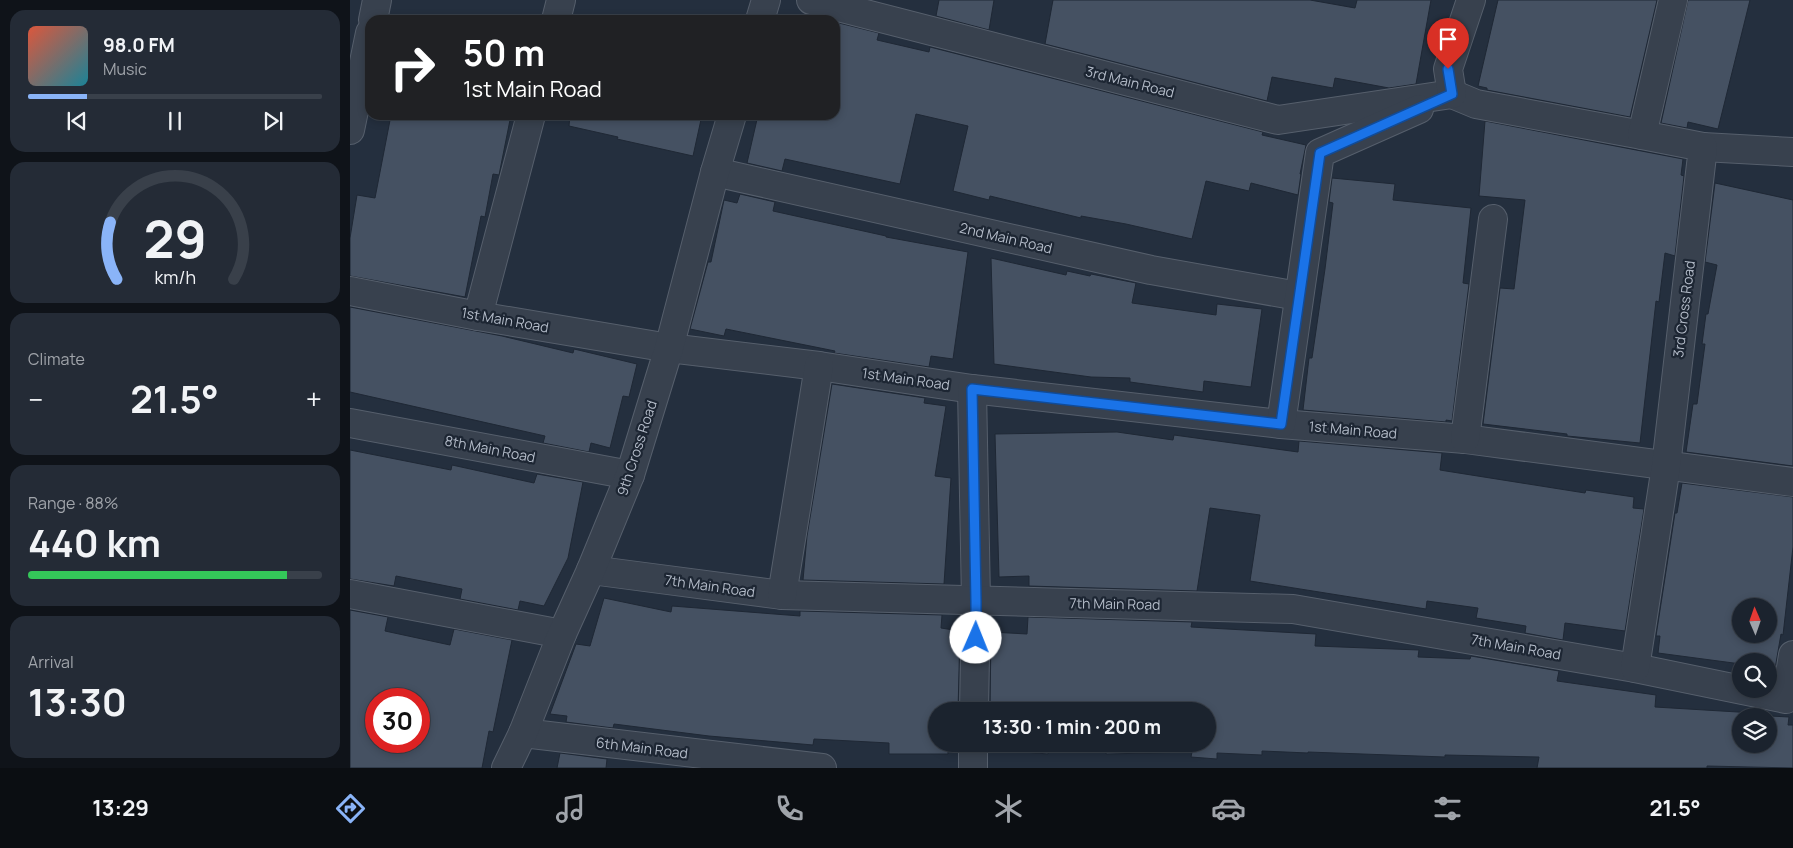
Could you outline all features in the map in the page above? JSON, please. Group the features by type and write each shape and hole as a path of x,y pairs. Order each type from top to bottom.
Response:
{"street":[{"path":"374,15 377,0"},
{"path":"558,15 562,0"},
{"path":"762,15 766,0"},
{"name":"3rd Main Road","path":"811,0 1278,120 1452,94"},
{"path":"1452,94 1448,69 1471,0"},
{"path":"1642,135 1673,0"},
{"path":"350,130 365,57"},
{"path":"1281,424 1320,153 1452,94 1476,104 1703,147 1793,152"},
{"path":"478,316 530,120"},
{"name":"9th Cross Road","path":"506,768 523,733 562,634 630,475 669,348 731,120"},
{"name":"3rd Cross Road","path":"1635,668 1666,466 1703,147"},
{"name":"2nd Main Road","path":"715,172 1152,270 1298,296"},
{"path":"1466,439 1493,219"},
{"name":"1st Main Road","path":"350,291 478,316 669,348 819,366 972,389 1281,424 1466,439 1793,482"},
{"path":"782,595 819,366"},
{"path":"972,389 976,601 974,702"},
{"name":"8th Main Road","path":"350,423 630,475"},
{"name":"7th Main Road","path":"591,570 782,595 1293,609 1635,668 1786,699 1793,655"},
{"path":"350,594 562,634"},
{"name":"6th Main Road","path":"523,733 822,768"},
{"path":"973,752 973,768"}],"building":[{"path":"939,0 994,0 989,30 936,16"},
{"path":"1053,0 1310,0 1355,8 1357,0 1431,0 1416,84 1389,88 1335,78 1333,88 1272,77 1267,101 1045,44"},
{"path":"1498,0 1657,0 1630,117 1487,90 1487,88 1478,86"},
{"path":"1688,0 1750,0 1718,129 1688,122 1687,128 1661,123"},
{"path":"840,23 879,33 877,40 929,52 930,47 1263,132 1262,135 1306,145 1298,195 1251,183 1249,191 1206,181 1192,239 1126,224 1081,216 1081,218 990,196 989,200 953,191 968,126 916,114 900,184 785,159 782,171 747,163 757,120 840,120"},
{"path":"390,120 510,120 499,175 493,174 485,217 481,216 465,297 350,276 350,238 357,195 375,198"},
{"path":"570,120 701,120 693,156 569,126"},
{"path":"1485,121 1683,159 1681,175 1684,176 1675,256 1665,253 1659,302 1656,301 1640,443 1567,436 1567,434 1483,424 1500,288 1514,289 1525,200 1479,196"},
{"path":"1332,178 1395,184 1393,200 1471,208 1463,283 1469,284 1452,421 1303,410 1309,358 1312,358 1325,269 1333,203 1329,202"},
{"path":"1715,183 1793,200 1793,466 1686,452 1693,404 1697,404 1705,344 1702,344 1706,314 1708,314 1717,265 1705,262"},
{"path":"740,194 775,202 773,211 886,237 968,252 953,359 931,356 929,367 834,353 835,351 726,329 724,336 690,329 708,262 711,262 724,200 737,203"},
{"path":"991,258 1066,275 1067,271 1136,283 1132,303 1216,315 1217,304 1262,309 1251,387 1204,381 1203,392 1130,382 1130,378 1091,377 994,364"},
{"path":"350,307 502,336 573,353 574,349 637,364 629,397 623,396 610,448 591,443 589,452 543,443 545,436 350,392"},
{"path":"832,384 925,398 924,403 946,406 935,476 951,478 944,584 803,580 807,536"},
{"path":"1117,432 1173,440 1174,435 1298,452 1299,441 1442,453 1440,470 1585,493 1586,490 1634,497 1633,508 1644,509 1625,631 1565,623 1563,640 1525,633 1526,626 1476,618 1478,608 1427,601 1426,609 1250,581 1260,515 1210,508 1197,591 1029,586 1029,576 999,577 995,434"},
{"path":"350,450 451,470 452,465 534,483 537,474 583,482 568,558 544,606 520,601 518,610 460,599 462,589 396,576 394,586 350,579"},
{"path":"1682,483 1793,497 1793,547 1783,635 1781,634 1777,657 1777,653 1732,653 1732,663 1658,653 1660,636 1656,636 1675,513 1677,513"},
{"path":"604,598 671,612 672,606 800,616 800,611 942,615 941,628 960,631 958,702 928,702 928,752 948,752 948,754 889,754 889,743 814,739 813,745 709,736 614,724 613,728 566,722 567,716 550,714 576,644 590,646"},
{"path":"350,610 388,617 385,631 450,645 454,629 512,640 493,732 489,731 482,768 350,768"},
{"path":"1028,617 1192,622 1191,627 1316,634 1315,646 1419,650 1418,657 1470,659 1471,656 1559,671 1557,681 1656,695 1655,707 1732,712 1732,753 1777,753 1777,716 1789,717 1788,725 1793,725 1793,768 1707,766 1707,768 1537,768 1539,757 1445,755 1445,757 1262,751 1262,755 1217,753 1217,759 1191,757 1192,752 1216,752 1216,702 990,702 991,632 1027,634"},
{"path":"1024,752 1048,752 1048,754"},
{"path":"1106,752 1192,752 1106,754"},
{"path":"560,753 607,759 606,768 557,768"}],"route":[{"path":"976,638 972,389 1281,424 1320,153 1452,94 1448,69"}]}
